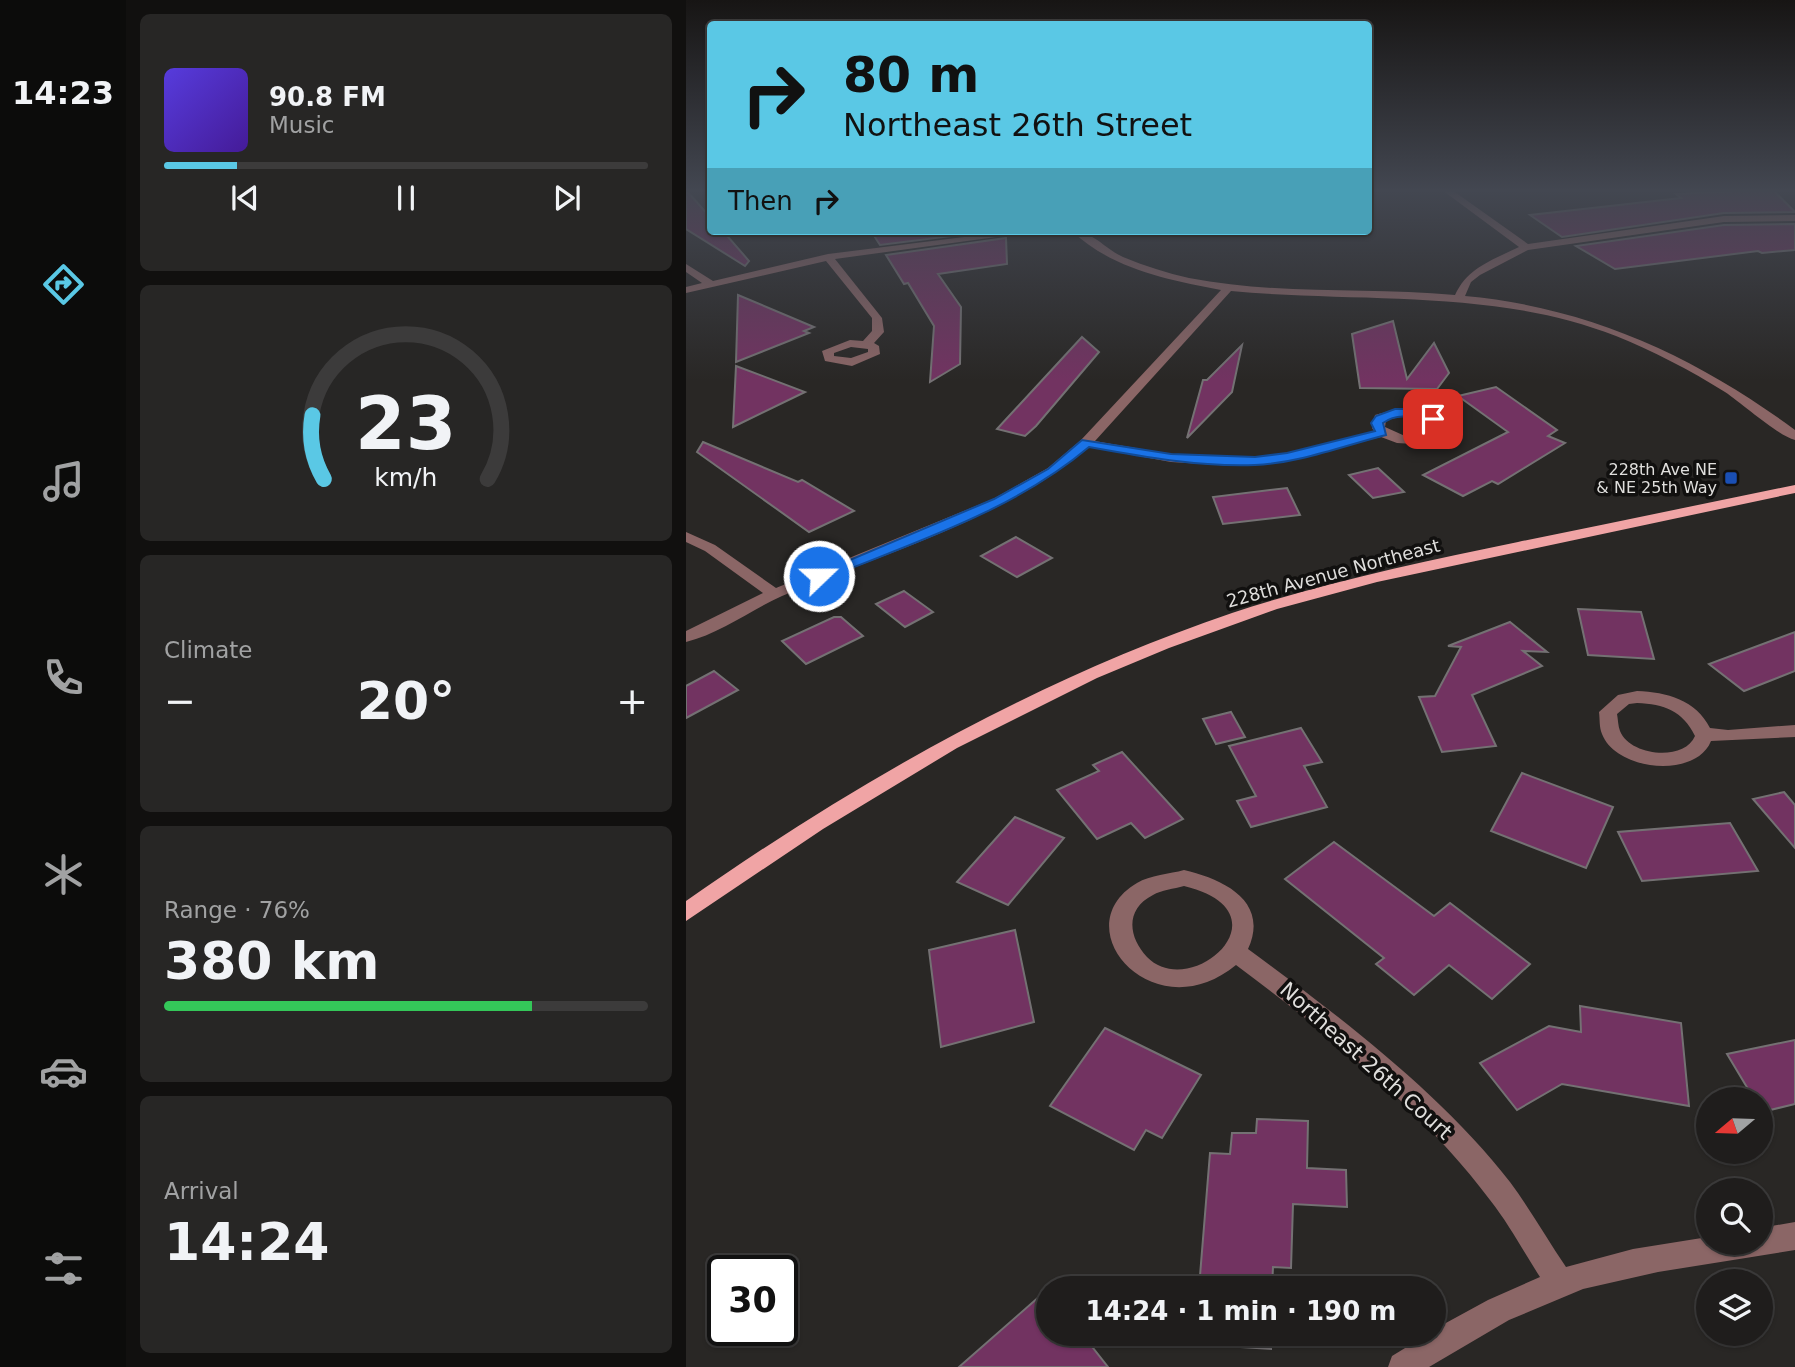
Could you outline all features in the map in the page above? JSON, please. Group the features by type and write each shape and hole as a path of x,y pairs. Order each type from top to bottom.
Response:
{"main road":[{"name":"228th Avenue Northeast","path":"686,912 745,869 906,766 1036,700 1144,652 1237,617 1337,588 1455,560 1795,489"}],"street":[{"path":"686,290 828,257 854,254"},
{"path":"1107,254 1128,264 1188,281 1229,287 1459,298 1532,308 1639,340 1713,381 1795,436"},
{"path":"1459,298 1467,280 1513,254"},
{"path":"828,257 877,318 878,332 867,344"},
{"path":"686,267 709,283"},
{"path":"686,637 774,594 998,502 1053,471 1086,443 1229,287"},
{"path":"1086,443 1171,458 1255,461 1287,457 1382,433"},
{"path":"686,536 710,548 774,594"},
{"path":"1637,697 1667,700 1693,714 1704,734 1704,743 1698,751 1674,760 1658,760 1643,756 1617,741 1610,731 1608,712 1614,705 1637,697"},
{"path":"1704,734 1728,736 1795,732"},
{"path":"1184,878 1203,881 1219,888 1240,911 1243,926 1234,951 1218,967 1201,975 1181,978 1160,976 1143,969 1128,958 1120,943 1118,927 1122,912 1132,898 1156,884 1184,878"},
{"name":"Northeast 26th Court","path":"1234,951 1321,1015 1438,1121 1500,1191 1560,1283"},
{"path":"1773,1240 1795,1236"},
{"path":"1404,1367 1453,1332 1560,1283 1627,1265 1696,1253"}],"building":[{"path":"726,254 743,254 749,261 745,266"},
{"path":"1007,254 1007,264 938,274 961,307 960,364 930,382 934,326 908,283 904,284 886,255"},
{"path":"1589,254 1736,254 1615,269"},
{"path":"738,295 814,327 804,331 809,333 736,362"},
{"path":"1393,321 1407,379 1434,343 1449,373 1437,389 1360,388 1352,334"},
{"path":"1082,337 1099,352 1036,426 1025,436 997,429"},
{"path":"1242,345 1232,392 1187,438 1203,380 1207,380"},
{"path":"736,366 805,392 733,427"},
{"path":"1496,387 1557,430 1548,436 1565,443 1498,484 1492,481 1463,496 1423,475 1508,432 1458,396"},
{"path":"703,442 798,482 802,480 854,511 809,532 697,452"},
{"path":"1378,468 1404,492 1373,498 1349,475"},
{"path":"1287,488 1300,515 1223,524 1213,497"},
{"path":"1016,537 1052,558 1017,577 981,556"},
{"path":"904,591 933,612 905,627 876,604"},
{"path":"1578,609 1641,612 1654,659 1588,655"},
{"path":"834,617 841,617 863,636 806,664 782,641"},
{"path":"1510,622 1547,652 1523,651 1542,666 1472,695 1496,746 1442,752 1419,697 1435,696 1461,647 1448,646"},
{"path":"1795,632 1795,671 1744,691 1709,664"},
{"path":"714,671 738,690 686,718 686,686"},
{"path":"1231,712 1245,737 1216,744 1203,719"},
{"path":"1301,728 1322,762 1304,766 1327,807 1251,827 1237,801 1256,796 1229,746"},
{"path":"1122,752 1183,819 1145,838 1131,823 1097,839 1057,790 1099,771 1093,765"},
{"path":"1522,773 1613,807 1586,868 1491,831"},
{"path":"1784,792 1795,805 1795,848 1753,799"},
{"path":"1015,817 1064,838 1008,905 957,882"},
{"path":"1730,823 1758,871 1642,881 1618,832"},
{"path":"1334,842 1434,916 1450,903 1530,964 1492,999 1449,965 1414,995 1376,964 1384,958 1285,879"},
{"path":"1015,930 1034,1022 941,1047 929,950"},
{"path":"1580,1006 1681,1023 1689,1106 1562,1084 1517,1110 1480,1063 1549,1026 1581,1032"},
{"path":"1105,1028 1201,1075 1162,1138 1146,1130 1134,1150 1050,1106"},
{"path":"1795,1040 1795,1104 1773,1109 1773,1087 1747,1087 1727,1054"},
{"path":"1257,1119 1308,1121 1307,1168 1346,1170 1347,1207 1293,1204 1291,1268 1273,1267 1273,1276 1200,1276 1210,1153 1230,1154 1232,1133 1256,1133"},
{"path":"1036,1300 1036,1346 1091,1346 1108,1367 959,1367"},
{"path":"1225,1346 1271,1346 1271,1349"}],"place":[{"name":"228th Ave NE & NE 25th Way","path":"1731,478"}],"route":[{"path":"819,576 998,502 1053,471 1086,443 1171,458 1255,461 1287,457 1382,433 1377,423 1380,418 1395,412 1416,413 1433,419"}]}
